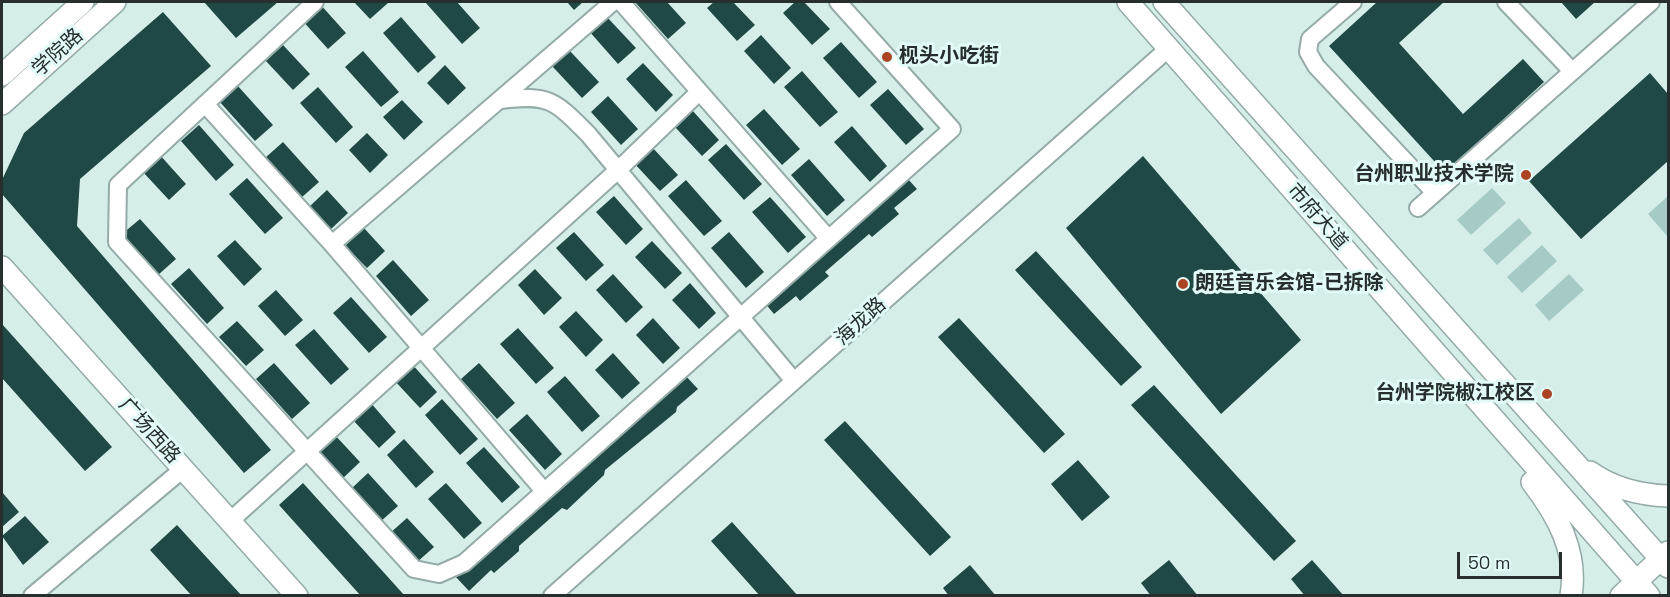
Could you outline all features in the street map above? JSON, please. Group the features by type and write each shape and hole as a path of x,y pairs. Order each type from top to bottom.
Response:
{"main road":[{"name":"学院路","path":"2,75 83,2"},
{"name":"学院路","path":"2,104 115,2"},
{"name":"市府大道","path":"1128,2 1451,371 1635,591"},
{"name":"市府大道","path":"1164,2 1572,459 1666,560"},
{"name":"广场西路","path":"2,267 297,596"},
{"path":"1451,371 1468,403 1560,522 1574,578 1571,596"},
{"path":"1572,459 1600,479 1623,489 1649,495 1668,496"},
{"path":"1635,591 1666,560"}],"street":[{"path":"315,2 118,185 117,242 414,569 440,574 464,563 952,129 838,2"},
{"path":"332,244 613,2"},
{"path":"621,2 828,238"},
{"path":"1353,2 1310,39 1308,52 1316,66 1435,193"},
{"path":"1506,2 1571,70"},
{"path":"1418,208 1571,70 1651,2"},
{"name":"海龙路","path":"552,596 1169,48"},
{"path":"230,521 618,170 699,92"},
{"path":"501,100 529,97 556,103 588,134 794,381"},
{"path":"205,104 332,244 544,491"},
{"path":"32,596 183,469"}],"shaded area":[{"path":"1492,188 1506,203 1471,235 1457,220"},
{"path":"1668,196 1668,237 1648,214"},
{"path":"1519,218 1532,233 1497,265 1483,250"},
{"path":"1542,245 1557,261 1522,293 1507,277"},
{"path":"1569,274 1584,290 1549,321 1535,305"}],"building":[{"path":"204,2 278,2 236,38"},
{"path":"354,2 387,2 388,3 370,19"},
{"path":"457,2 480,28 462,44 426,3"},
{"path":"567,2 583,2 574,10"},
{"path":"635,2 667,2 686,23 668,39"},
{"path":"714,2 733,2 755,25 737,41 707,8"},
{"path":"795,2 804,2 830,29 812,45 783,13"},
{"path":"1377,2 1444,2 1399,43 1463,114 1523,59 1544,82 1445,173 1329,46"},
{"path":"1561,2 1595,2 1576,19"},
{"path":"319,3 346,33 328,49 301,19"},
{"path":"163,12 211,66 80,179 77,226 271,450 244,473 2,194 2,180 24,133"},
{"path":"606,16 636,48 618,64 589,31"},
{"path":"401,17 436,57 418,73 383,33"},
{"path":"761,35 791,68 774,84 744,51"},
{"path":"841,42 877,82 859,98 823,58"},
{"path":"283,45 310,74 293,90 266,61"},
{"path":"569,50 599,82 582,98 552,66"},
{"path":"363,51 399,92 381,107 345,67"},
{"path":"643,63 673,95 656,112 626,79"},
{"path":"445,65 466,88 448,105 427,83"},
{"path":"802,71 838,112 820,127 784,87"},
{"path":"1650,73 1668,94 1668,161 1581,239 1529,181"},
{"path":"237,85 273,125 255,141 219,101"},
{"path":"318,87 353,127 336,143 300,103"},
{"path":"888,89 924,129 906,145 870,105"},
{"path":"608,96 638,129 621,145 591,112"},
{"path":"402,100 423,122 404,140 383,117"},
{"path":"764,109 800,149 782,165 746,125"},
{"path":"692,110 719,140 702,156 675,127"},
{"path":"199,125 234,165 216,181 181,141"},
{"path":"852,126 887,166 870,182 834,142"},
{"path":"367,133 388,155 370,173 349,150"},
{"path":"283,142 319,182 301,198 265,158"},
{"path":"726,144 762,184 744,200 708,160"},
{"path":"651,146 678,175 660,191 633,162"},
{"path":"159,154 186,184 169,200 142,171"},
{"name":"朗廷音乐会馆-已拆除","path":"1143,156 1301,340 1221,414 1066,228"},
{"path":"809,159 845,200 827,216 791,175"},
{"path":"247,178 283,218 265,234 229,194"},
{"path":"907,178 917,189 894,208 899,214 872,237 869,234 825,272 829,276 800,301 796,296 774,314 764,302"},
{"path":"686,180 722,221 704,236 668,196"},
{"path":"327,190 348,213 330,230 309,207"},
{"path":"614,196 643,229 626,245 596,212"},
{"path":"770,197 806,237 788,253 752,212"},
{"path":"140,219 176,259 158,275 122,234"},
{"path":"364,228 385,251 367,268 345,246"},
{"path":"574,232 604,265 586,281 556,248"},
{"path":"729,232 764,272 746,288 711,248"},
{"path":"235,240 262,269 244,286 217,256"},
{"path":"652,241 682,273 665,289 635,257"},
{"path":"1036,251 1142,367 1121,386 1015,270"},
{"path":"393,260 429,300 411,316 376,276"},
{"path":"189,268 224,308 207,324 171,284"},
{"path":"535,269 562,298 544,315 518,285"},
{"path":"613,274 643,307 626,323 596,290"},
{"path":"690,283 716,313 699,329 672,300"},
{"path":"276,290 303,320 285,336 258,306"},
{"path":"351,297 387,337 369,353 333,313"},
{"path":"576,311 603,340 586,357 559,327"},
{"path":"653,318 680,348 663,364 636,335"},
{"path":"959,318 1065,434 1044,453 938,337"},
{"path":"237,321 264,350 246,366 219,337"},
{"path":"2,324 112,447 85,471 2,378"},
{"path":"518,328 554,368 536,384 500,344"},
{"path":"314,329 349,369 331,385 295,345"},
{"path":"613,353 640,383 622,399 595,370"},
{"path":"274,363 310,403 292,419 256,379"},
{"path":"411,363 437,392 420,408 393,379"},
{"path":"479,363 515,403 497,419 461,379"},
{"path":"683,373 698,389 677,407 676,412 605,470 604,475 567,510 562,508 519,546 519,551 494,573 491,570 469,591 455,576"},
{"path":"565,376 600,416 582,432 547,392"},
{"path":"1154,385 1296,541 1274,561 1131,405"},
{"path":"442,399 478,439 460,455 425,415"},
{"path":"370,402 396,432 379,448 352,419"},
{"path":"527,414 562,454 545,470 509,430"},
{"path":"845,421 951,537 930,556 824,440"},
{"path":"333,433 360,462 342,479 315,449"},
{"path":"404,439 434,472 416,488 387,455"},
{"path":"484,447 520,487 502,503 466,463"},
{"path":"1078,460 1110,497 1082,521 1051,484"},
{"path":"368,473 398,506 380,522 351,489"},
{"path":"303,483 405,596 361,596 279,505"},
{"path":"446,483 482,523 464,539 428,499"},
{"path":"2,492 19,512 2,527"},
{"path":"25,516 49,542 23,565 2,536"},
{"path":"407,518 434,547 416,563 389,534"},
{"path":"732,522 798,596 760,596 711,541"},
{"path":"177,525 242,596 192,596 150,550"},
{"path":"1169,560 1198,596 1151,596 1141,583"},
{"path":"1312,560 1344,596 1305,596 1291,579"},
{"path":"970,565 996,596 949,596 943,588"}],"place":[{"name":"枧头小吃街","path":"887,57"},
{"name":"台州职业技术学院","path":"1526,175"},
{"name":"朗廷音乐会馆-已拆除","path":"1183,284"},
{"name":"台州学院椒江校区","path":"1547,394"}]}
